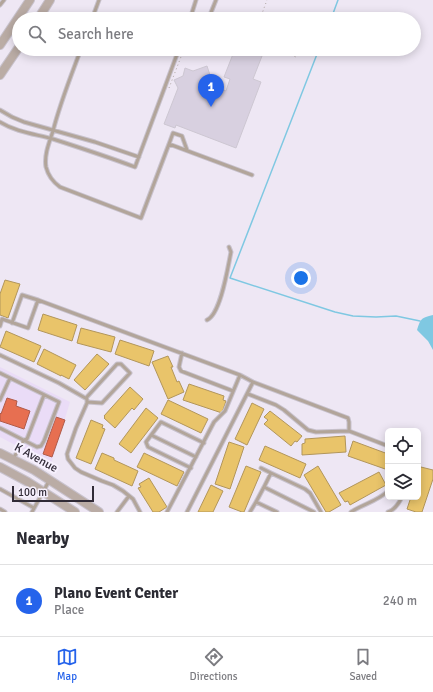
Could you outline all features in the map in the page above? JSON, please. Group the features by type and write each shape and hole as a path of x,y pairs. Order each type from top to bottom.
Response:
{"main road":[{"path":"22,12 30,0"},
{"path":"42,12 50,0"},
{"path":"0,45 12,27"},
{"path":"0,75 13,56"},
{"name":"K Avenue","path":"0,453 34,470 99,512"},
{"name":"K Avenue","path":"0,467 75,512"}],"lane":[{"path":"0,5 4,0"},
{"path":"95,12 99,0"},
{"path":"192,12 196,0"},
{"path":"211,12 216,0"},
{"path":"78,56 59,108 50,139 46,160 50,177 56,184 65,190 141,218 173,133 182,136 187,150"},
{"path":"0,122 16,130 92,152 135,167 176,56"},
{"path":"0,110 12,117 31,124 95,142 139,157"},
{"path":"169,144 252,175"},
{"path":"208,320 214,315 221,297 231,252 229,247"},
{"path":"12,323 22,295 38,300 240,375 253,382 348,418 349,431"},
{"path":"0,326 1,319 28,328 38,300"},
{"path":"182,353 179,367 182,371 233,391"},
{"path":"0,355 59,383 86,400 102,403 130,373 121,364 117,364 86,400 67,454 68,459 75,468 120,488 133,499 140,512"},
{"path":"0,373 59,402 44,442 41,446 37,447 0,428"},
{"path":"167,512 214,422 225,411 240,375"},
{"path":"0,400 10,378"},
{"path":"187,512 253,382"},
{"path":"248,394 276,405 308,430 316,432 349,431 385,445"},
{"path":"13,459 30,433 44,395"},
{"path":"191,468 148,448 146,442 161,422 204,443"},
{"path":"151,435 196,457"},
{"path":"261,468 305,489 310,493 321,512"},
{"path":"250,512 271,473"},
{"path":"32,512 50,480"},
{"path":"264,487 314,512"},
{"path":"0,489 34,508"},
{"path":"351,512 385,494"},
{"path":"117,512 129,496"},
{"path":"388,512 392,511 400,500"},
{"path":"256,502 276,512"},
{"path":"0,509 5,512"}],"path":[{"path":"263,12 267,0"}],"shaded area":[{"path":"0,367 70,402 51,464 0,437"}],"water":[{"path":"433,315 433,350 428,341 417,330 422,319"}],"building: Homes":[{"path":"5,280 20,284 8,318 0,315 0,294"},
{"path":"43,314 77,325 72,341 38,330"},
{"path":"81,328 115,337 111,352 77,343"},
{"path":"6,331 41,346 34,362 0,347"},
{"path":"120,340 154,351 149,366 115,354"},
{"path":"44,349 76,365 69,379 37,364"},
{"path":"97,354 109,364 85,390 74,380"},
{"path":"168,356 177,382 179,381 184,392 168,399 152,362"},
{"path":"189,384 224,396 223,400 226,401 222,413 183,400"},
{"path":"130,387 143,399 134,410 132,408 115,428 104,418 104,416"},
{"path":"168,400 208,419 201,433 161,414"},
{"path":"252,403 264,409 247,445 235,439"},
{"path":"146,408 158,418 131,453 119,444"},
{"path":"270,411 302,436 297,442 295,441 291,446 264,424 268,420 264,417"},
{"path":"91,420 103,425 102,428 105,429 91,464 76,458"},
{"path":"345,436 346,452 302,455 302,444 305,443 305,439"},
{"path":"353,441 385,453 385,469 348,456"},
{"path":"229,442 244,447 230,489 215,484"},
{"path":"265,446 306,464 300,478 259,460"},
{"path":"102,453 138,471 132,486 95,469"},
{"path":"144,453 184,472 177,486 137,467"},
{"path":"246,466 261,472 244,512 242,512 229,507"},
{"path":"318,466 341,505 329,512 326,512 304,475"},
{"path":"421,467 433,470 433,479 422,512 407,509 410,500 421,500"},
{"path":"379,472 385,483 385,486 350,505 348,501 345,502 339,493"},
{"path":"149,478 167,507 159,512 153,512 138,488 141,487 139,484"},
{"path":"211,485 223,491 213,512 198,512"}],"building: Shops":[{"path":"7,398 17,401 16,406 30,411 24,429 0,421 0,413 1,414"},
{"path":"56,417 65,420 52,457 43,454"}],"building: Other":[{"path":"232,56 262,56 253,79 261,82 236,148 176,125 175,128 164,124 178,88 174,80 183,76 185,68 193,71 207,66 211,78 209,84 226,91 230,79 224,77"}],"waterway":[{"path":"334,12 338,0"},
{"path":"316,56 230,278 335,312 353,316 396,316 420,321"}],"place":[{"name":"Plano Event Center","path":"211,107"}]}
